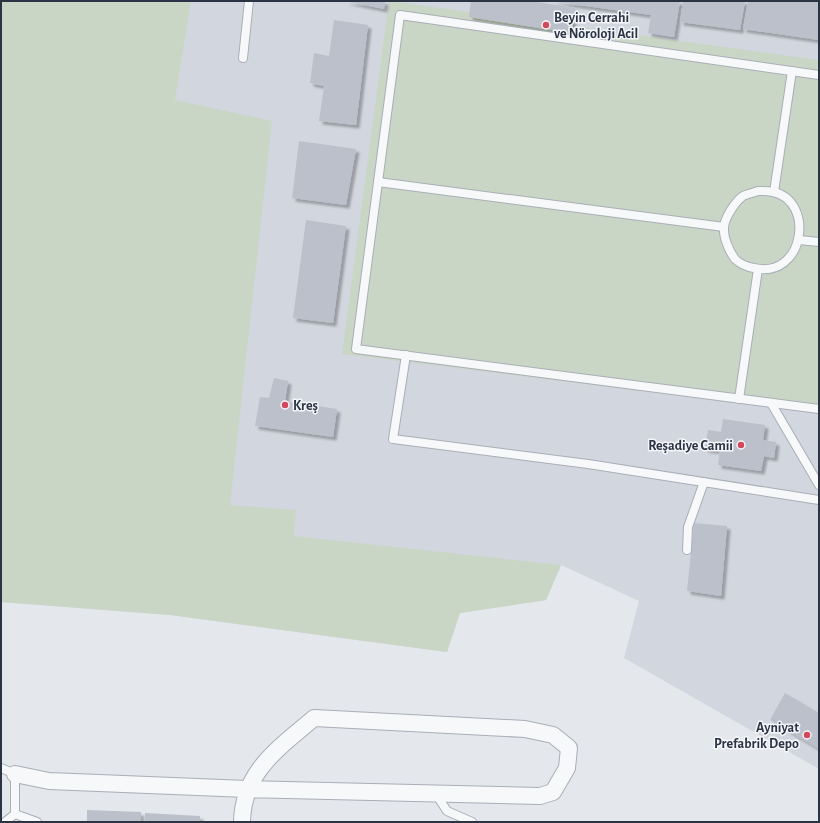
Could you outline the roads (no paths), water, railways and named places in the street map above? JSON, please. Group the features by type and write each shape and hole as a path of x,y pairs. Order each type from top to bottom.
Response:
{"street":[{"path":"8,771 49,780 247,789 540,796 553,792 567,768 569,748 553,735 525,729 314,718 270,755 247,789 242,812 242,822"}],"lane":[{"path":"243,58 249,1"},
{"path":"819,75 400,15 356,349 819,409"},
{"path":"774,192 792,71"},
{"path":"378,182 724,227"},
{"path":"758,191 774,192 786,198 795,208 800,224 799,240 792,254 782,264 758,269 745,266 736,260 728,247 724,227 732,207 743,196 758,191"},
{"path":"799,240 819,242"},
{"path":"739,399 758,269"},
{"path":"406,355 393,439 588,464 819,500"},
{"path":"771,403 819,485"},
{"path":"687,550 688,527 704,482"},
{"path":"8,771 16,814"},
{"path":"436,794 447,811 472,822"},
{"path":"5,822 16,814"},
{"path":"16,814 37,822"}],"place":[{"name":"Beyin Cerrahi ve Nöroloji Acil","path":"546,25"},
{"name":"Kreş","path":"285,405"},
{"name":"Reşadiye Camii","path":"741,445"},
{"name":"Ayniyat Prefabrik Depo","path":"807,735"}]}
